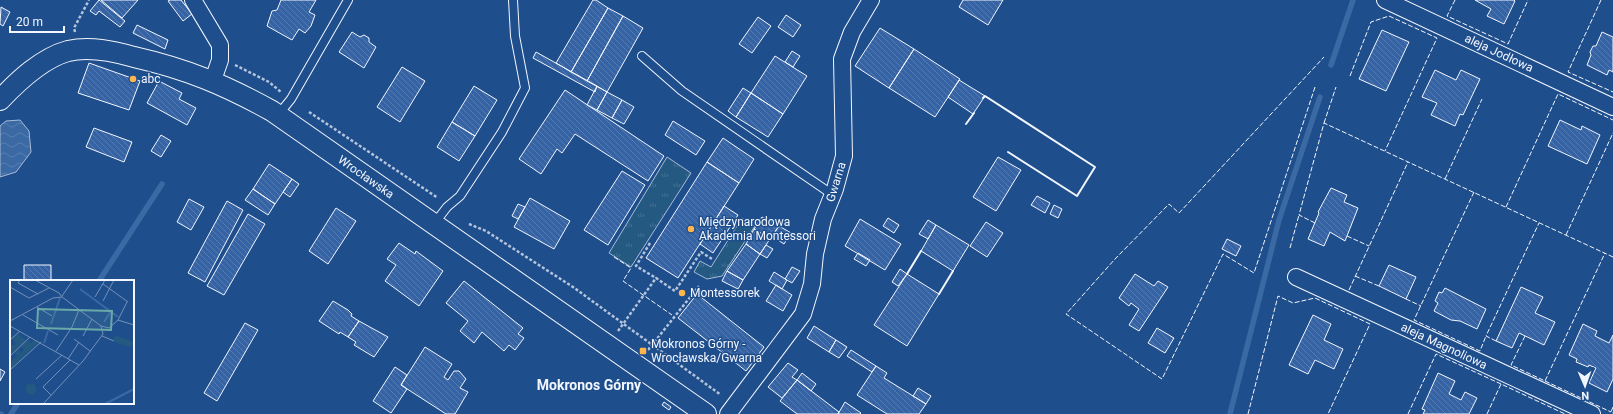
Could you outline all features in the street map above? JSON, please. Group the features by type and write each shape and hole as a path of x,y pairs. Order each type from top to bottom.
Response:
{"street":[{"path":"193,0 220,45 220,60 213,80"},
{"name":"Gwarna","path":"728,407 803,314 812,284 815,254 823,219 833,195 844,156 842,59 852,32 871,0"},
{"name":"aleja Jodłowa","path":"1385,0 1613,107"},
{"name":"Wrocławska","path":"0,100 22,78 36,68 57,55 78,50 94,49 116,52 156,62 213,80 237,91 278,115 706,414"},
{"name":"aleja Magnoliowa","path":"1296,277 1592,414"}],"lane":[{"path":"278,115 291,99 348,0"},
{"path":"434,224 447,207 460,196 502,132 525,88 515,36 513,0"},
{"path":"642,56 682,91 833,195"}],"path":[{"path":"78,50 74,28 89,0"},
{"path":"230,63 246,69 269,82 291,99 436,197 463,222 486,231 573,287 652,345 728,407"},
{"path":"650,243 636,266 675,291 701,252 712,259"},
{"path":"614,337 656,278"},
{"path":"648,351 699,286"}],"green space":[{"path":"667,157 691,173 631,267 609,253"},
{"path":"742,218 755,226 722,276 707,279 694,272 700,261 711,267"}],"water":[{"path":"20,120 29,131 31,152 16,172 0,177 0,126 6,121"}],"building":[{"path":"99,0 125,21 120,27 99,11 96,15 90,11"},
{"path":"101,0 138,0 122,18"},
{"path":"181,0 192,14 183,21 168,1"},
{"path":"281,0 316,0 309,12 315,15 311,26 305,33 299,29 292,40 267,26 272,11 277,10"},
{"path":"593,0 596,0 608,8 571,72 556,63"},
{"path":"963,0 1003,0 988,25 959,7"},
{"path":"1475,0 1515,1 1504,24 1487,16 1491,9"},
{"path":"1,7 10,12 3,26 0,24"},
{"path":"608,8 623,16 587,81 571,72"},
{"path":"786,15 801,25 793,37 778,27"},
{"path":"623,16 643,28 607,92 587,81"},
{"path":"758,17 771,26 752,53 739,44"},
{"path":"137,25 168,40 165,49 133,33"},
{"path":"880,28 914,49 889,88 855,66"},
{"path":"1382,30 1409,42 1386,91 1359,79"},
{"path":"352,32 360,37 364,35 369,38 369,42 376,47 364,68 339,52"},
{"path":"1602,32 1613,37 1613,72 1609,70 1607,75 1587,65 1591,55 1590,52 1593,46 1596,46"},
{"path":"914,49 960,79 935,117 889,88"},
{"path":"792,51 800,56 793,67 785,62"},
{"path":"536,52 597,86 595,92 533,58"},
{"path":"775,56 807,76 783,114 751,93"},
{"path":"89,63 140,81 129,110 78,93"},
{"path":"402,67 425,81 400,122 377,107"},
{"path":"1435,70 1456,80 1461,70 1480,79 1463,115 1460,114 1455,126 1431,115 1437,103 1422,97"},
{"path":"959,80 985,96 973,114 948,97"},
{"path":"159,81 182,93 179,99 196,108 187,125 147,103"},
{"path":"474,86 497,100 475,136 452,122"},
{"path":"597,86 607,92 597,110 587,105"},
{"path":"743,88 751,93 736,117 728,111"},
{"path":"565,90 664,156 648,181 575,134 562,153 557,149 541,174 519,159"},
{"path":"607,92 622,100 612,118 597,110"},
{"path":"751,93 783,114 768,137 736,117"},
{"path":"622,100 634,107 624,124 612,118"},
{"path":"1560,120 1581,130 1582,126 1600,135 1587,164 1548,146"},
{"path":"673,121 705,141 696,155 665,135"},
{"path":"452,122 475,136 459,161 437,147"},
{"path":"94,128 132,142 124,162 86,147"},
{"path":"161,135 171,141 161,157 151,151"},
{"path":"723,138 754,159 739,183 707,162"},
{"path":"998,157 1021,170 996,211 973,197"},
{"path":"707,162 739,183 678,278 646,258"},
{"path":"269,164 292,179 275,204 253,189"},
{"path":"622,171 645,185 608,245 584,230"},
{"path":"292,179 299,184 290,197 283,192"},
{"path":"1331,188 1347,195 1344,202 1358,208 1345,241 1330,232 1324,246 1308,239 1319,213 1318,212"},
{"path":"253,189 275,204 268,215 245,200"},
{"path":"1037,196 1050,203 1045,213 1031,205"},
{"path":"530,198 570,221 554,249 514,227"},
{"path":"189,199 204,207 191,230 177,222"},
{"path":"227,201 243,210 205,282 188,273"},
{"path":"518,204 525,207 518,219 512,216"},
{"path":"1054,205 1062,209 1058,218 1050,214"},
{"path":"724,206 738,215 713,253 700,244"},
{"path":"336,208 356,221 328,264 309,251"},
{"path":"248,214 265,224 224,295 207,286"},
{"path":"762,217 779,226 770,239 754,229"},
{"path":"888,218 899,225 894,233 883,226"},
{"path":"860,219 901,244 885,270 845,246"},
{"path":"928,220 936,225 928,239 919,234"},
{"path":"986,222 1003,233 987,257 970,246"},
{"path":"936,225 969,245 953,271 921,251"},
{"path":"779,226 791,233 784,244 772,236"},
{"path":"754,229 770,239 760,254 746,244"},
{"path":"1227,239 1241,246 1236,256 1222,249"},
{"path":"399,243 415,254 416,251 443,271 419,306 385,281 396,265 387,259"},
{"path":"746,244 760,254 743,280 727,271"},
{"path":"766,245 773,249 767,258 760,254"},
{"path":"858,253 870,260 866,266 854,259"},
{"path":"24,265 51,265 51,280 24,280"},
{"path":"1389,265 1416,277 1406,299 1379,286"},
{"path":"792,267 800,271 792,283 785,279"},
{"path":"900,269 907,274 898,286 892,282"},
{"path":"727,271 743,280 738,289 722,281"},
{"path":"774,272 787,280 782,289 769,281"},
{"path":"907,274 939,294 907,346 874,325"},
{"path":"1135,274 1154,286 1158,281 1168,287 1139,331 1129,325 1139,309 1131,303 1129,306 1119,298"},
{"path":"464,281 523,328 518,334 524,338 515,350 509,345 504,351 482,332 474,343 460,331 468,321 446,303"},
{"path":"776,285 792,295 783,311 766,301"},
{"path":"1521,287 1543,297 1535,313 1555,322 1544,345 1519,333 1512,348 1496,341"},
{"path":"1445,288 1486,309 1477,329 1460,321 1451,320 1434,311 1438,303 1435,301 1439,292 1442,293"},
{"path":"697,294 764,347 746,371 678,318"},
{"path":"333,301 348,310 352,314 351,316 359,321 348,337 340,332 339,334 319,321"},
{"path":"1313,315 1331,324 1324,340 1343,349 1334,369 1315,360 1308,374 1289,365"},
{"path":"359,321 388,337 374,357 354,345 356,342 348,337"},
{"path":"245,323 258,330 217,401 204,393"},
{"path":"1583,324 1597,331 1595,336 1609,343 1613,335 1613,379 1607,392 1589,383 1596,368 1589,365 1588,367 1576,362 1577,359 1569,355"},
{"path":"814,326 836,340 829,352 807,338"},
{"path":"1157,328 1174,338 1165,353 1148,343"},
{"path":"836,340 847,347 839,358 829,352"},
{"path":"425,347 452,364 444,377 448,380 454,371 459,371 466,379 460,388 468,392 455,414 446,414 401,385"},
{"path":"851,350 876,366 872,372 847,356"},
{"path":"788,363 798,370 792,377 797,380 782,398 768,387"},
{"path":"876,366 887,373 884,378 926,404 919,414 887,414 857,395"},
{"path":"395,367 407,375 401,385 407,389 391,413 373,401"},
{"path":"0,369 5,372 0,381"},
{"path":"802,373 816,384 811,391 797,380"},
{"path":"1438,373 1455,381 1449,394 1461,400 1465,392 1477,398 1469,414 1423,414 1425,410 1422,409"},
{"path":"797,380 839,412 838,414 797,414 780,401"},
{"path":"918,388 931,396 926,404 913,396"},
{"path":"664,402 671,407 669,410 662,405"},
{"path":"845,402 861,413 838,414"}],"waterway":[{"path":"1331,65 1353,0"},
{"path":"1230,414 1279,220 1320,97"},
{"path":"100,280 162,184"},
{"path":"11,414 17,404"}],"fence":[{"path":"1455,0 1447,16 1508,44 1528,0"},
{"path":"1601,0 1568,72 1613,92"},
{"path":"1350,76 1371,22 1389,16 1437,38 1385,151"},
{"path":"1315,87 1254,273 1223,254 1162,379 1066,314 1115,259 1169,204 1179,213 1324,57"},
{"path":"1324,123 1336,87"},
{"path":"1506,207 1558,94 1613,120"},
{"path":"1445,179 1482,99"},
{"path":"1315,223 1299,215 1324,123 1613,257"},
{"path":"1566,235 1613,133"},
{"path":"1349,290 1408,162"},
{"path":"1474,192 1414,320 1480,351 1486,336"},
{"path":"1290,248 1299,215"},
{"path":"1496,341 1486,336 1539,223"},
{"path":"1347,236 1369,246"},
{"path":"1525,336 1511,365 1545,381 1605,253"},
{"path":"614,257 631,268 623,281 672,315"},
{"path":"1355,276 1379,286"},
{"path":"1248,414 1278,296 1293,303 1315,298 1370,324 1328,414"},
{"path":"1406,299 1421,306"},
{"path":"1408,414 1436,354 1501,384"},
{"path":"1545,381 1611,412"},
{"path":"1487,414 1501,384 1565,414"},
{"path":"1613,407 1611,412 1613,413"}],"wall":[{"path":"983,98 985,96 1095,167 1077,196 1008,152"},
{"path":"966,124 974,113"},
{"path":"907,274 921,251"},
{"path":"939,294 953,271"}],"place":[{"name":"abc","path":"133,79"},
{"name":"Międzynarodowa Akademia Montessori","path":"691,229"},
{"name":"Montessorek","path":"682,293"},
{"name":"Mokronos Górny - Wrocławska/Gwarna","path":"643,351"}],"district":[{"name":"Mokronos Górny","path":"589,385"}]}
